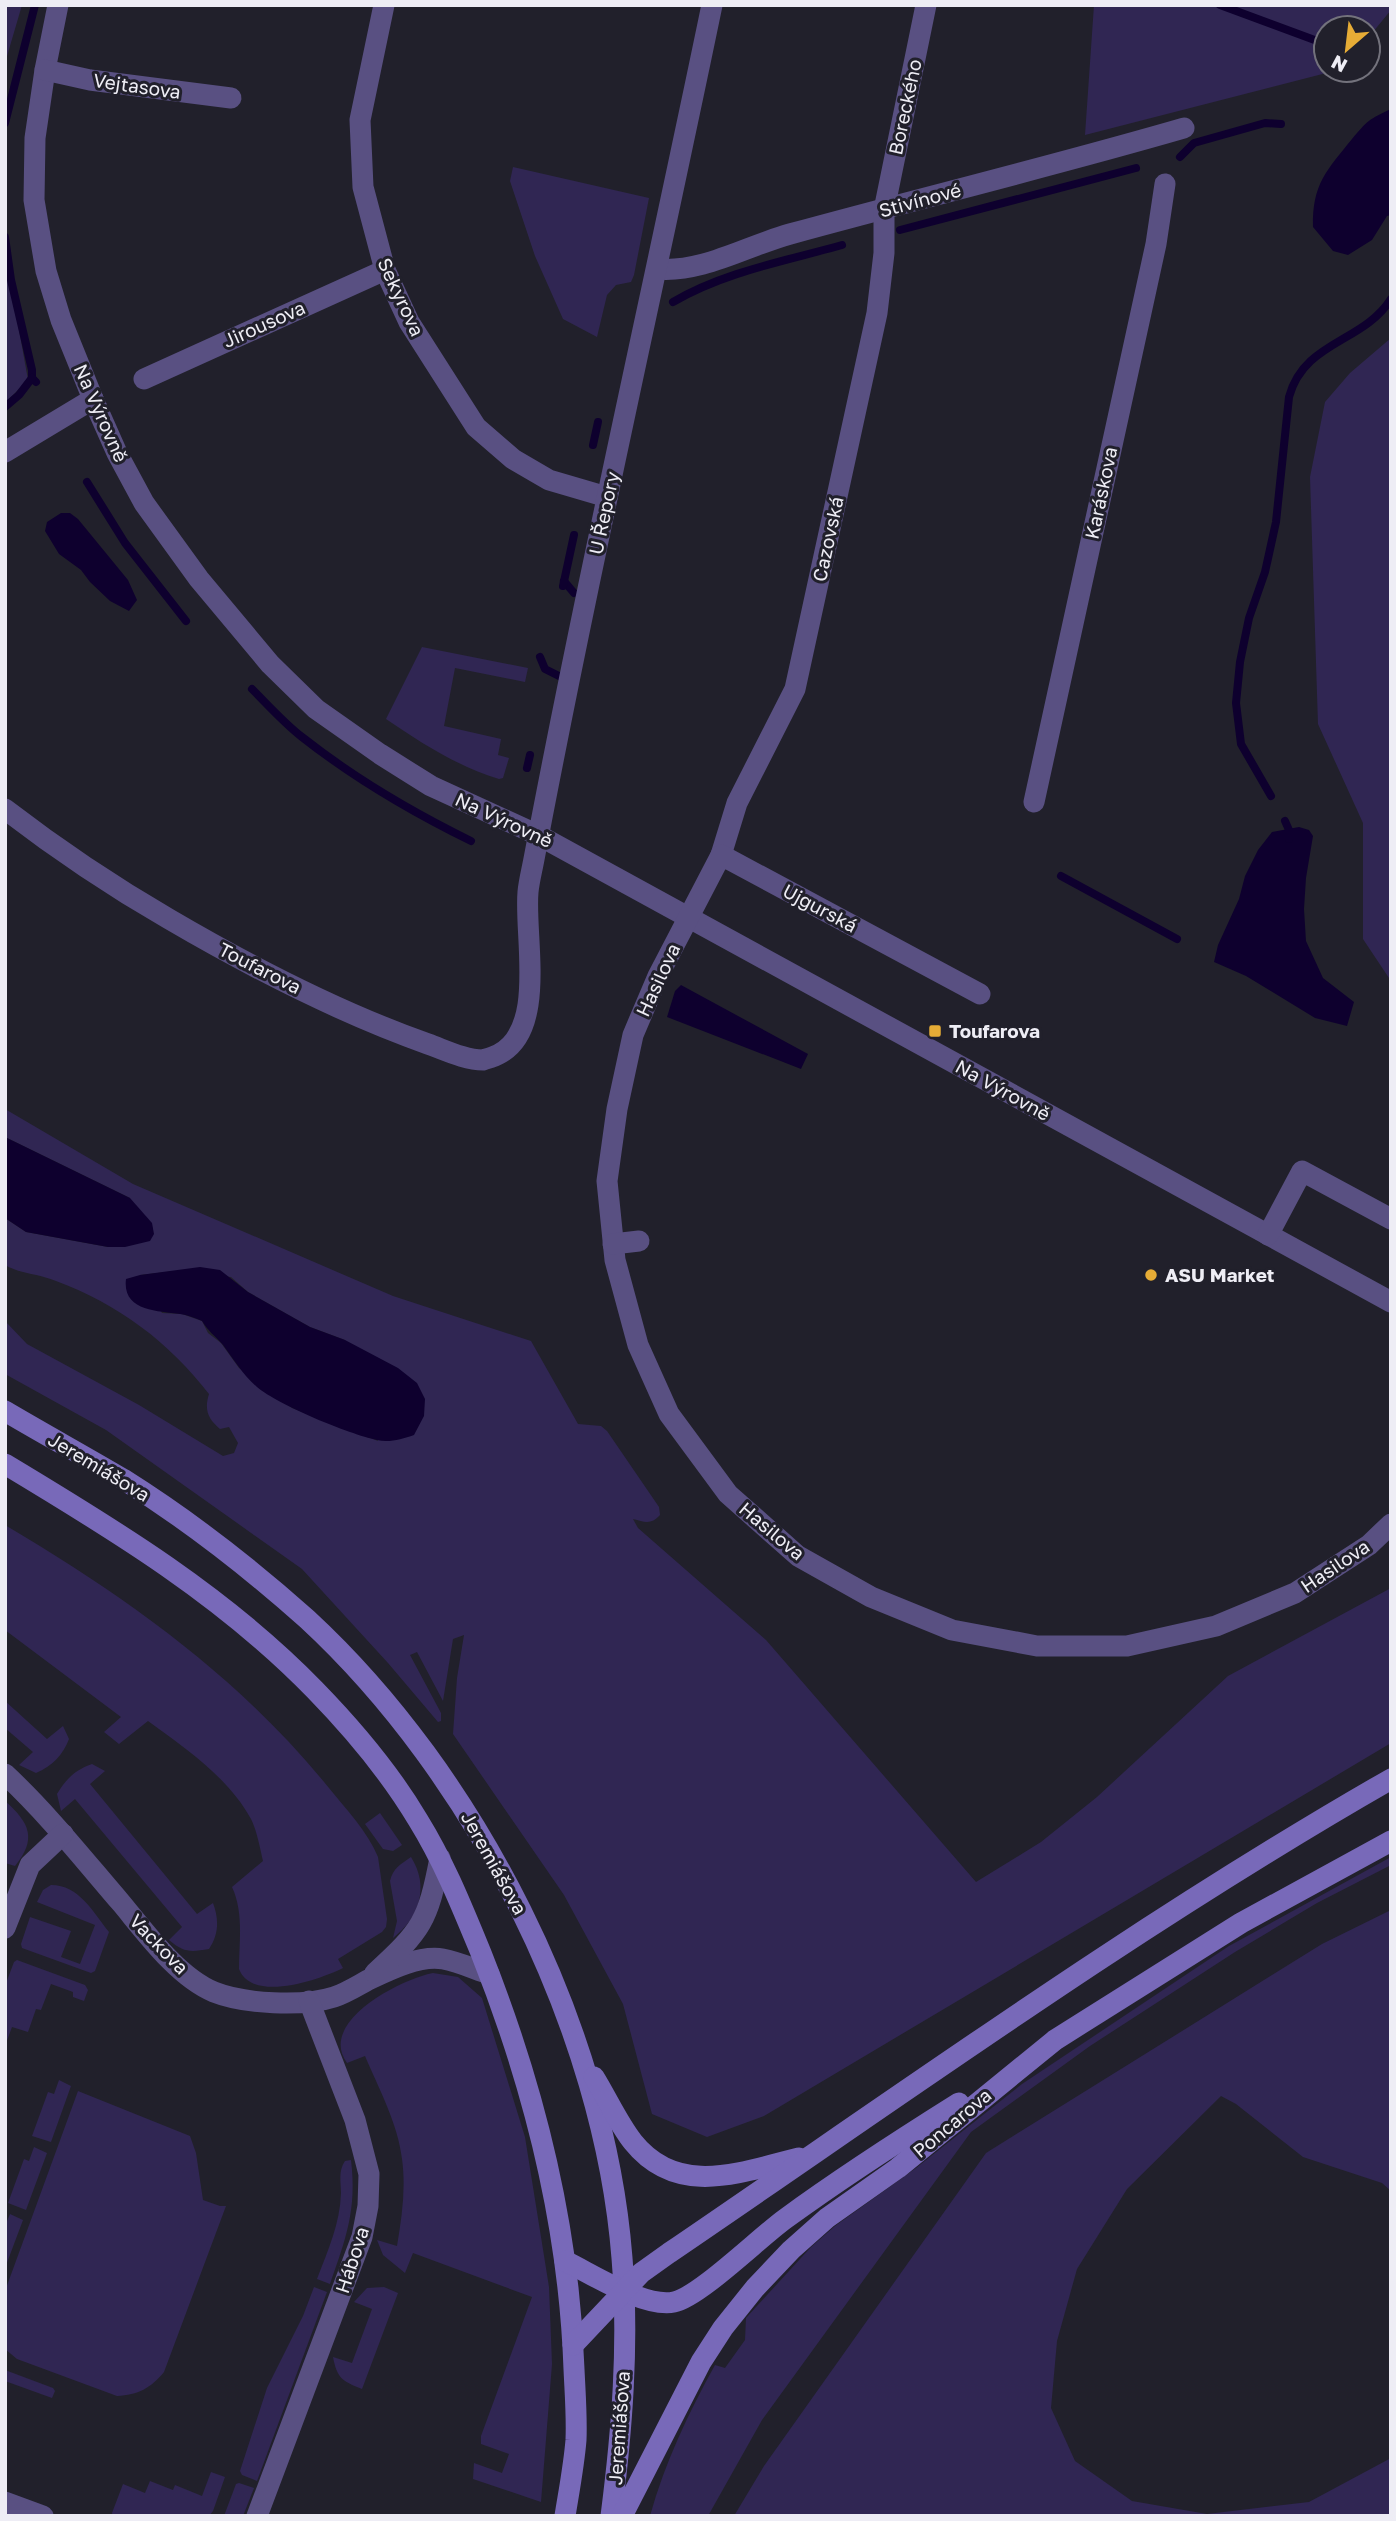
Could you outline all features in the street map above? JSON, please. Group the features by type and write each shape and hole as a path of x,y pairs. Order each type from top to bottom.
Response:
{"main road":[{"name":"Jeremiášova","path":"5,1411 124,1480 222,1548 307,1620 383,1700 467,1812 497,1863 521,1908 578,2049 599,2124 617,2208 624,2290 625,2345 621,2430 611,2516"},
{"path":"5,1464 144,1550 225,1608 253,1632 315,1689 394,1782 440,1858 489,1974 519,2056 538,2118 552,2180 565,2261 573,2345 576,2440 565,2516"},
{"path":"573,2345 640,2273 1158,1922 1279,1845 1391,1779"},
{"name":"Poncarova","path":"622,2516 701,2362 723,2328 755,2288 791,2250 827,2218 898,2168 1034,2055 1241,1923 1391,1841"},
{"path":"578,2049 631,2140 644,2154 660,2165 699,2178 722,2177 814,2154"},
{"path":"565,2261 641,2298 674,2302 688,2296 783,2220 885,2150 1034,2055"}],"street":[{"name":"Na Výrovně","path":"58,5 44,70 35,138 34,201 46,271 61,320 117,453 144,503 199,579 288,682 316,709 431,786 538,835 1391,1302"},
{"name":"Sekyrova","path":"384,5 360,120 363,187 385,270 409,322 476,427 513,459 549,480 607,497"},
{"name":"U Řepory","path":"524,1023 529,998 528,892 538,835 712,5"},
{"name":"Boreckého","path":"884,209 926,5"},
{"name":"Vejtasova","path":"44,70 231,99"},
{"name":"Stivínové","path":"657,269 695,267 786,236 1184,128"},
{"name":"Karáskova","path":"1034,802 1156,244 1165,184"},
{"name":"Cazovská","path":"721,855 737,803 795,689 877,313 884,253 884,209"},
{"name":"Jirousova","path":"144,379 385,270"},
{"path":"5,452 93,399"},
{"name":"Toufarova","path":"5,809 76,861 167,918 234,956 340,1008 399,1033 460,1055 485,1060 502,1053 514,1041 524,1023"},
{"path":"689,917 721,855"},
{"name":"Ujgurská","path":"721,855 980,994"},
{"name":"Hasilova","path":"689,917 657,976 633,1035 617,1109 607,1181 615,1260 638,1345 668,1414 728,1494 798,1556 871,1597 952,1630 1037,1646 1128,1646 1216,1626 1295,1593 1369,1545 1391,1524"},
{"path":"1268,1235 1302,1171 1391,1219"},
{"path":"613,1244 639,1241"},
{"name":"Vackova","path":"5,1774 33,1800 157,1945 187,1975 213,1992 275,2003 309,2001 333,1997 389,1970 422,1960 437,1959 489,1974"},
{"path":"5,1928 30,1865 63,1834"},
{"name":"Vackova","path":"366,1981 417,1931 430,1905 440,1858"},
{"name":"Hábova","path":"257,2516 362,2237 368,2206 369,2174 355,2120 309,2001"},
{"path":"5,2502 43,2516"}],"shaded area":[{"path":"5,5 22,5 5,63"},
{"path":"1094,5 1391,5 1391,10 1382,21 1382,14 1312,14 1312,77 1085,135"},
{"path":"1391,109 1391,215 1387,216 1372,240 1348,255 1333,251 1313,227 1318,188 1328,169 1361,128"},
{"path":"513,167 649,198 634,275 631,282 616,285 607,295 597,337 563,319 535,256 510,181"},
{"path":"5,252 28,380 5,403"},
{"path":"1391,338 1391,981 1363,939 1363,823 1318,724 1310,477 1325,402 1350,373"},
{"path":"61,513 70,513 78,519 128,580 137,600 129,611 110,601 81,570 59,554 45,531 47,522"},
{"path":"422,647 528,668 525,682 455,668 444,726 501,739 498,755 509,758 503,778 484,774 455,761 386,719"},
{"path":"1299,827 1309,830 1313,836 1306,878 1306,941 1323,978 1354,1002 1347,1026 1315,1018 1246,976 1214,962 1218,945 1239,899 1245,876 1258,850 1272,832"},
{"path":"681,985 808,1054 801,1069 667,1017 675,991"},
{"path":"5,1109 133,1184 393,1296 531,1341 578,1424 601,1426 607,1431 659,1507 660,1515 654,1520 644,1522 633,1519 638,1528 766,1640 976,1882 1041,1842 1097,1797 1228,1676 1391,1588 1391,1743 764,2116 707,2137 652,2114 623,2004 564,1895 453,1734 457,1678 464,1635 453,1639 443,1701 417,1652 410,1655 441,1713 441,1721 438,1722 302,1569 106,1430 5,1374 5,1321 27,1344 139,1405 223,1456 234,1453 238,1443 229,1427 220,1429 210,1418 207,1409 209,1394 177,1358 141,1327 79,1290 5,1265 5,1218 26,1232 108,1247 130,1198 5,1137","holes":["175,1271 231,1277 248,1292 310,1327 345,1340 378,1441 292,1408 239,1368 221,1343 208,1333 202,1321 182,1314 162,1313 140,1275"]},
{"path":"5,1137 130,1198 152,1223 154,1234 150,1241 125,1247 108,1247 26,1232 5,1218"},
{"path":"200,1267 220,1270 248,1292 310,1327 345,1340 398,1368 417,1383 425,1399 424,1416 414,1435 391,1441 377,1440 332,1425 281,1402 252,1382 202,1321 143,1307 130,1298 126,1290 126,1279"},
{"path":"5,1525 138,1611 219,1675 294,1748 356,1821 378,1857 387,1919 382,1932 338,1959 343,1968 287,1986 257,1985 246,1979 239,1969 239,1917 232,1887 263,1861 251,1819 218,1777 148,1721 119,1744 104,1732 121,1717 5,1630"},
{"path":"5,1701 47,1739 63,1726 69,1739 56,1759 36,1773 19,1765 33,1752 5,1728"},
{"path":"92,1764 105,1771 90,1784 197,1914 213,1903 217,1926 209,1949 188,1951 169,1940 182,1927 75,1799 61,1811 57,1794 60,1789 76,1772"},
{"path":"5,1801 20,1817 28,1832 26,1848 15,1866 5,1863"},
{"path":"380,1813 402,1845 393,1851 383,1849 365,1824"},
{"path":"411,1857 420,1879 419,1901 409,1921 393,1938 397,1921 390,1881 395,1870"},
{"path":"1391,1857 1391,1865 1317,1903 1235,1952 1090,2046 971,2132 762,2420 708,2516 650,2516 678,2439 715,2365 725,2368 745,2340 746,2318 811,2247 1022,2084 1229,1946"},
{"path":"51,1885 61,1886 77,1895 109,1932 95,1971 91,1973 22,1948 30,1917 71,1931 61,1957 80,1964 95,1925 37,1902 43,1890"},
{"path":"1391,1910 1391,2191 1382,2183 1303,2157 1236,2104 1221,2096 1127,2189 1077,2269 1057,2341 1051,2408 1075,2461 1132,2501 1207,2514 1309,2502 1391,2458 1391,2516 734,2516 764,2466 986,2153 1322,1944"},
{"path":"17,1960 85,1985 88,1990 84,2001 73,1997 73,1992 51,1984 41,2010 36,2009 28,2032 12,2027 5,2046 5,1986"},
{"path":"433,1973 458,1977 482,1998 525,2137 549,2287 552,2364 541,2502 473,2479 474,2463 502,2473 509,2454 481,2444 481,2436 532,2297 413,2253 405,2273 383,2255 377,2240 397,2246 404,2181 400,2146 365,2056 347,2063 341,2048 343,2032 353,2018 384,1993"},
{"path":"59,2080 71,2086 51,2142 32,2136 48,2092 54,2094"},
{"path":"78,2091 190,2136 196,2153 203,2200 226,2206 164,2372 144,2390 125,2395 117,2396 17,2359 5,2349 5,2291"},
{"path":"34,2147 47,2153 26,2210 8,2203 24,2159 29,2161"},
{"path":"351,2160 351,2209 330,2284 317,2279 333,2237 338,2215 341,2169 345,2161"},
{"path":"10,2214 23,2220 5,2268 5,2226"},
{"path":"314,2287 327,2292 257,2481 242,2475 240,2471 267,2388 303,2316"},
{"path":"384,2287 398,2293 362,2389 342,2378 336,2370 333,2357 352,2363 372,2309 354,2302 367,2288"},
{"path":"5,2370 53,2388 55,2391 52,2398 5,2381"},
{"path":"211,2472 225,2477 209,2516 113,2516 123,2484 145,2493 150,2481 173,2490 175,2485 202,2496"},
{"path":"236,2484 254,2488 243,2516 224,2516"}],"waterway":[{"path":"5,123 35,5"},
{"path":"1220,5 1312,39"},
{"path":"1180,157 1194,143 1265,123 1281,124"},
{"path":"900,230 1136,168"},
{"path":"5,237 11,280 32,378 36,382"},
{"path":"673,302 734,275 842,245"},
{"path":"1271,796 1241,744 1236,703 1240,662 1249,618 1265,572 1276,522 1289,397 1307,364 1365,325 1379,314 1391,299"},
{"path":"5,407 32,378"},
{"path":"593,445 598,422"},
{"path":"87,482 125,543 186,621"},
{"path":"563,586 574,535"},
{"path":"564,581 574,593"},
{"path":"540,657 545,669 559,676"},
{"path":"252,689 295,732 342,766 405,806 471,841"},
{"path":"527,768 530,755"},
{"path":"1285,821 1289,839"},
{"path":"1061,876 1177,939"}],"place":[{"name":"Toufarova","path":"935,1031"},
{"name":"ASU Market","path":"1151,1275"}]}
